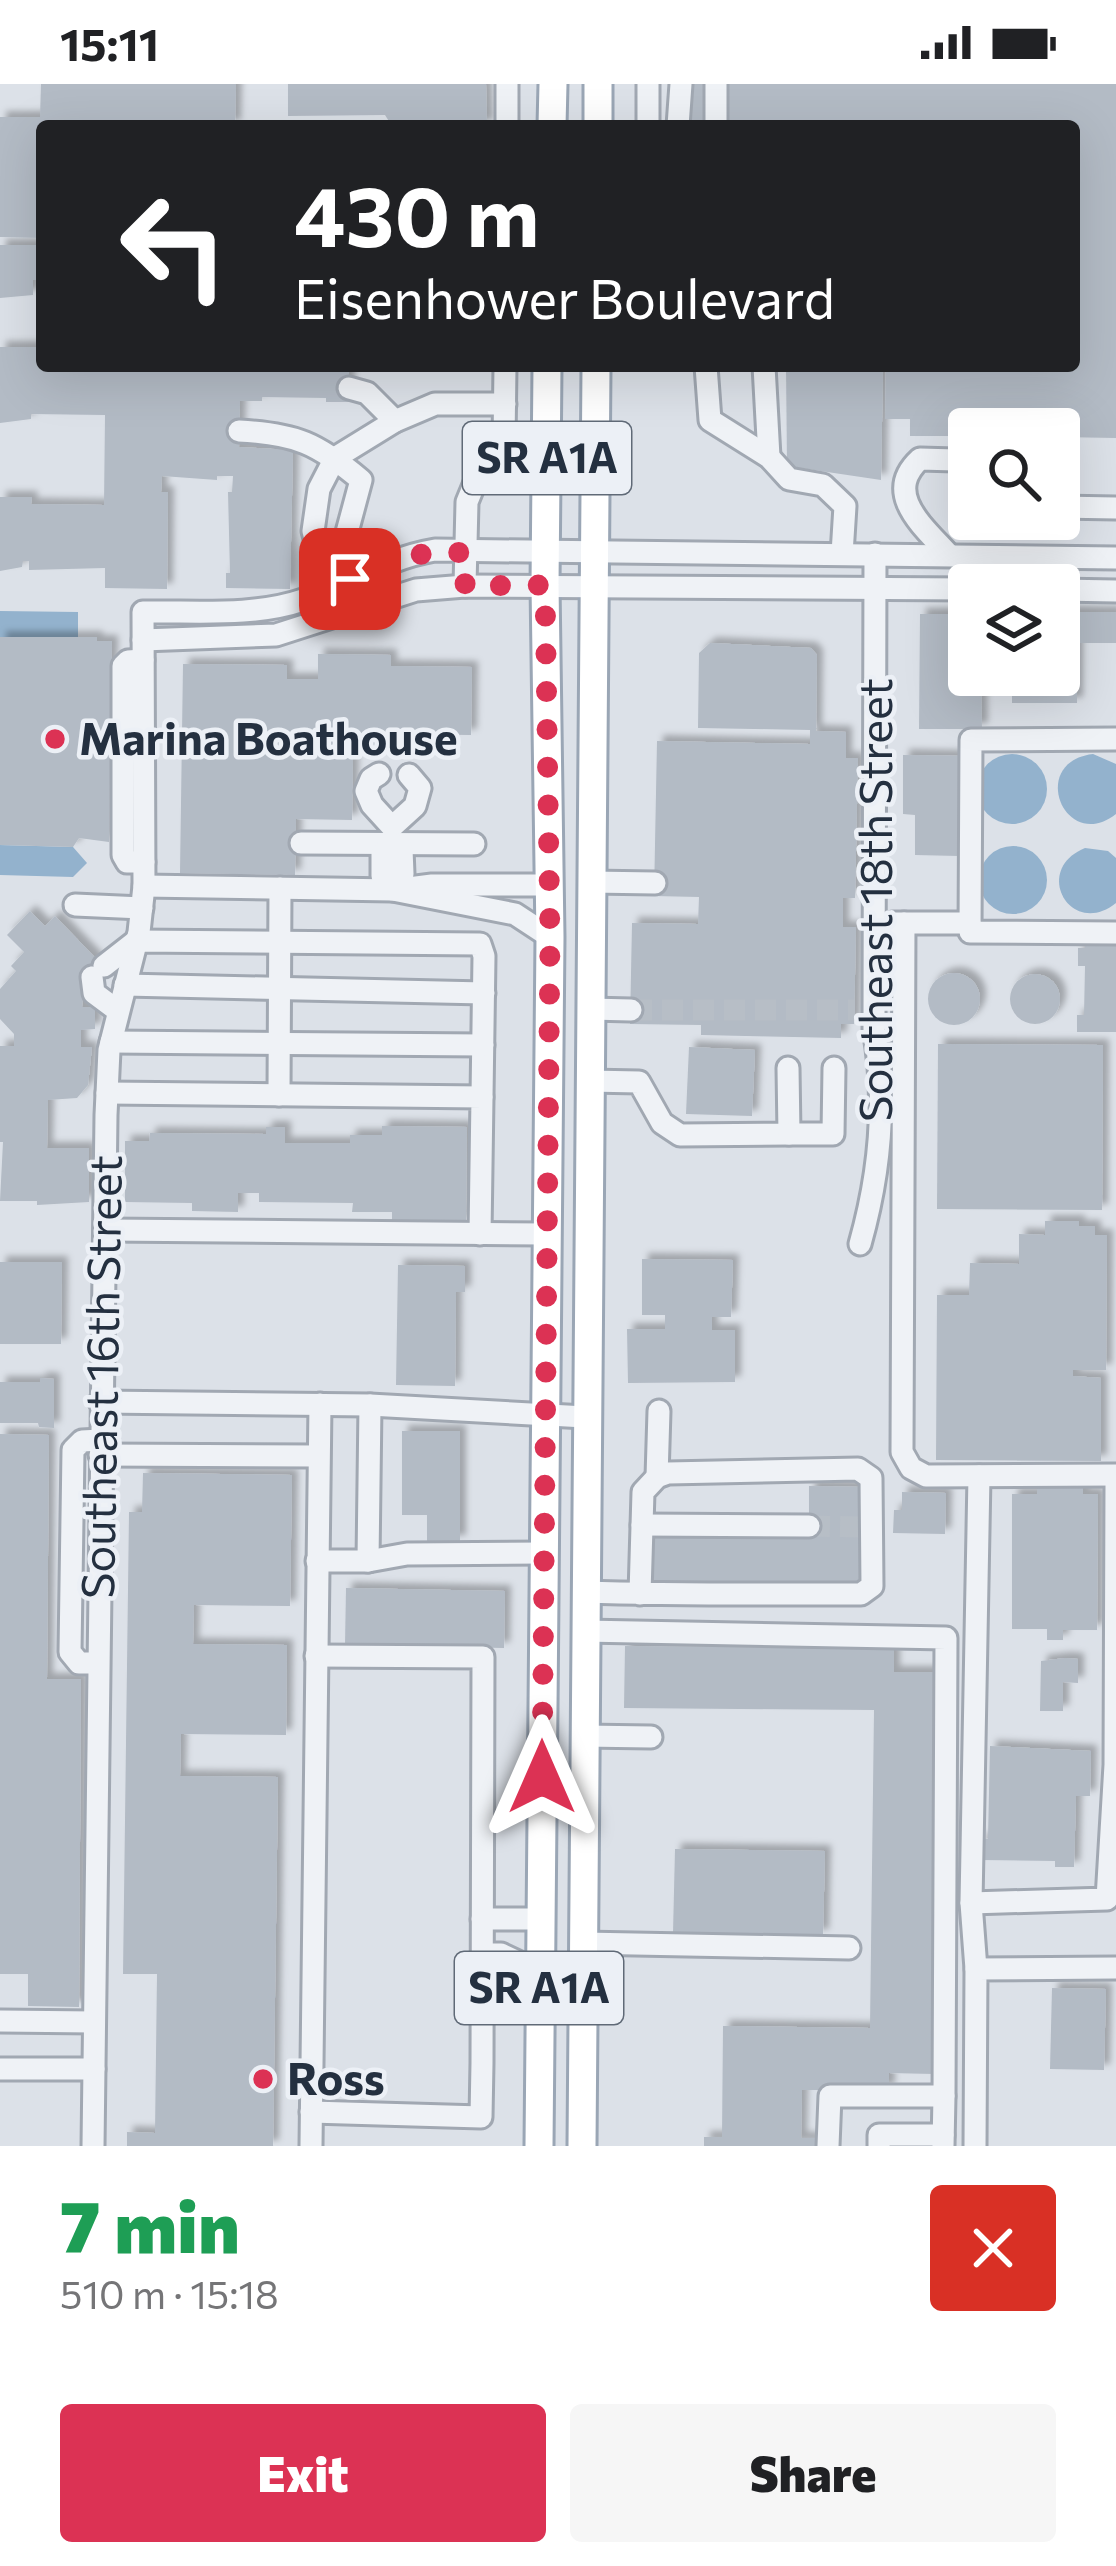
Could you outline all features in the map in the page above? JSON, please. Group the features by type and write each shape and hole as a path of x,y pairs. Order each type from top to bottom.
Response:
{"main road":[{"path":"552,120 554,84"},
{"path":"598,84 598,120"},
{"name":"SR A1A","path":"538,2146 550,938 545,585 548,372"},
{"name":"SR A1A","path":"582,2146 597,372"},
{"path":"549,885 559,891 574,919 590,1003"},
{"path":"541,1859 557,1914 583,1937"},
{"path":"540,1919 583,1987"}],"street":[{"path":"507,84 507,120"},
{"path":"647,84 647,120"},
{"path":"678,120 681,84"},
{"path":"716,84 716,120"},
{"path":"465,586 467,502 476,480 494,464 504,442 505,372"},
{"path":"706,372 710,420 769,457 790,479 823,485 845,506 842,554"},
{"path":"764,372 769,457"},
{"path":"349,388 368,393 395,421"},
{"path":"335,616 313,531 319,489 335,458 395,421 435,404 505,404"},
{"path":"239,431 310,441 361,480 346,536 355,555 373,568"},
{"path":"948,460 920,459 907,471 904,483 910,510 949,555"},
{"path":"1080,507 1116,508"},
{"path":"327,590 373,568 435,550 1116,558"},
{"name":"Southeast 18th Street","path":"860,1244 872,1202 882,1106 864,1010 874,923 865,885 875,554"},
{"path":"143,650 276,635 416,590 465,586 948,589"},
{"name":"Southeast 16th Street","path":"93,2146 107,1093 111,1042 143,897 143,612 272,608 327,590"},
{"path":"1080,590 1116,591"},
{"path":"1116,739 971,740 970,922 970,932 1116,933"},
{"path":"379,774 371,779 367,791 402,849 403,874 392,890"},
{"path":"392,835 416,806 420,788 410,775"},
{"path":"301,843 392,835 474,844"},
{"path":"591,882 655,883"},
{"path":"75,905 280,888 549,885"},
{"path":"279,1095 280,888"},
{"path":"392,890 515,914 550,938"},
{"path":"874,923 970,922"},
{"path":"904,923 902,1452 911,1468 926,1476 1116,1475"},
{"path":"118,1011 94,993 98,972 136,941 480,944 484,956 480,1234"},
{"path":"125,985 484,993"},
{"path":"590,1003 631,1010"},
{"path":"111,1042 483,1045"},
{"path":"788,1068 789,1134"},
{"path":"589,1081 639,1082 662,1124 680,1135 833,1135 834,1068"},
{"path":"107,1093 482,1097"},
{"path":"106,1230 545,1234"},
{"path":"100,1402 370,1405 585,1418"},
{"path":"311,2146 320,1404"},
{"path":"368,1561 370,1405"},
{"path":"657,1477 658,1411"},
{"path":"100,1447 317,1456"},
{"path":"584,1592 640,1594 861,1594 872,1586 866,1527 871,1478 858,1469 657,1477 644,1492 640,1594"},
{"path":"975,2146 976,1969 971,1903 979,1475"},
{"path":"971,1903 1107,1899 1115,1765 1116,1485"},
{"path":"642,1526 809,1526"},
{"path":"316,1561 368,1561 406,1554 543,1553"},
{"path":"584,1631 946,1639 943,2141 879,2135 879,2146"},
{"path":"311,2112 481,2117 483,1657 316,1656"},
{"path":"584,1736 650,1737"},
{"path":"482,1919 540,1919"},
{"path":"583,1937 849,1948"},
{"path":"482,1954 500,1954 539,1972"},
{"path":"976,1969 1116,1968"},
{"path":"0,2021 94,2022"},
{"path":"0,2069 94,2069"},
{"path":"828,2146 830,2096 944,2096"}],"water":[{"path":"0,611 78,612 78,638 0,637"},
{"path":"1012,754 1037,764 1047,789 1037,814 1012,824 987,814 977,789 987,764"},
{"path":"1093,754 1116,764 1116,814 1098,823 1082,823 1069,815 1058,787 1062,772 1073,761"},
{"path":"0,845 73,847 87,863 73,877 0,875"},
{"path":"1013,846 1037,856 1047,880 1037,904 1013,914 989,904 979,880 989,856"},
{"path":"1085,848 1108,851 1116,858 1116,903 1100,912 1085,913 1072,907 1059,885 1069,858"}],"building":[{"path":"41,84 236,84 235,120 36,120 36,238 0,237 0,117 40,117"},
{"path":"288,84 486,84 487,120 288,116"},
{"path":"674,84 1116,84 1116,438 1080,437 1080,408 948,408 948,436 910,436 910,419 885,419 886,372 1080,372 1080,120 673,120"},
{"path":"0,245 36,245 33,295 0,298"},
{"path":"0,347 36,347 36,372 349,372 349,402 262,397 262,401 240,401 239,447 293,450 290,589 226,588 226,573 230,573 228,492 232,492 233,476 217,476 217,480 162,476 161,492 168,492 167,589 105,588 105,568 29,570 29,561 23,561 22,567 0,571 0,497 32,497 31,504 104,505 105,415 31,414 31,419 0,423"},
{"path":"786,372 883,372 881,480 787,466"},
{"path":"1080,612 1116,612 1116,643 1080,643"},
{"path":"920,614 948,614 948,696 981,696 982,729 919,729"},
{"name":"Marina Boathouse","path":"0,637 112,641 109,842 79,838 73,847 0,845"},
{"path":"710,643 811,648 817,655 816,731 846,732 846,758 858,758 855,898 843,898 843,927 856,927 854,1024 841,1024 841,1038 701,1035 701,1025 630,1024 632,923 698,924 699,897 654,896 657,741 810,744 810,730 698,728 699,653"},
{"path":"318,654 391,655 391,666 472,667 471,735 381,734 381,754 353,754 352,820 296,819 295,875 180,873 183,664 287,665 287,679 318,679"},
{"path":"1012,696 1077,696 1077,703 1012,703"},
{"path":"903,755 965,756 959,856 915,855 915,815 903,814"},
{"path":"30,911 45,926 55,916 108,971 96,982 86,972 82,1007 95,1007 95,1029 81,1030 81,1047 92,1047 88,1085 77,1098 48,1100 47,1148 89,1148 89,1202 0,1201 0,1046 14,1046 14,1034 0,1019 0,989 16,971 11,966 24,952 7,935"},
{"path":"1085,941 1116,941 1116,1032 1077,1032 1077,1015 1084,1015 1085,966 1078,966 1078,948 1085,948"},
{"path":"954,973 972,981 980,999 972,1017 954,1025 936,1017 928,999 936,981"},
{"path":"1025,975 1045,975 1059,989 1059,1009 1045,1023 1025,1023 1011,1009 1011,989"},
{"path":"938,1044 1103,1045 1102,1210 937,1209"},
{"path":"689,1047 755,1050 752,1116 686,1114"},
{"path":"382,1126 467,1127 466,1223 392,1222 392,1212 352,1212 353,1203 259,1202 259,1193 238,1193 238,1212 192,1211 192,1203 125,1202 125,1141 149,1141 150,1133 266,1134 266,1127 285,1127 285,1143 350,1143 350,1135 382,1135"},
{"path":"1045,1221 1079,1221 1079,1226 1095,1226 1095,1235 1107,1235 1106,1370 1073,1370 1073,1376 1101,1378 1101,1461 936,1460 937,1295 969,1295 970,1263 1019,1264 1019,1234 1045,1235"},
{"path":"642,1259 733,1260 731,1317 712,1317 712,1330 735,1330 735,1382 628,1383 627,1329 665,1329 665,1315 642,1315"},
{"path":"0,1262 62,1262 61,1344 0,1344"},
{"path":"398,1265 465,1266 465,1292 456,1292 455,1386 396,1385"},
{"path":"40,1378 54,1379 54,1428 0,1423 0,1382 40,1382"},
{"path":"402,1431 460,1431 460,1541 427,1541 427,1515 402,1515"},
{"path":"0,1434 49,1435 47,1679 81,1679 79,2007 28,2006 28,1974 0,1974"},
{"path":"143,1473 292,1475 290,1606 194,1605 193,1644 287,1645 286,1735 181,1734 180,1776 278,1777 273,2146 127,2146 127,2132 155,2133 157,1974 123,1974 129,1512 142,1512"},
{"path":"1037,1480 1083,1486 1083,1494 1098,1494 1097,1630 1063,1630 1063,1640 1047,1640 1047,1629 1012,1629 1012,1494 1037,1494"},
{"path":"809,1486 862,1487 861,1585 653,1582 654,1529 809,1531"},
{"path":"902,1492 946,1493 945,1534 893,1533 894,1510 902,1510"},
{"path":"346,1588 505,1591 504,1648 345,1645"},
{"path":"625,1646 894,1649 894,1672 938,1672 934,2074 889,2073 889,2090 802,2090 801,2138 823,2138 822,2146 704,2146 704,2137 722,2137 723,2026 870,2028 874,1710 624,1708"},
{"path":"1078,1659 1078,1683 1063,1682 1063,1711 1040,1711 1041,1661"},
{"path":"990,1746 1091,1751 1090,1796 1076,1796 1074,1867 1055,1867 1055,1861 981,1860 981,1838 988,1839"},
{"path":"675,1849 825,1851 823,1935 673,1933"},
{"path":"1052,1988 1106,1989 1104,2070 1050,2069"}],"tunnel":[{"path":"631,1010 855,1010"},
{"path":"809,1526 861,1527"}],"place":[{"name":"Marina Boathouse","path":"55,739"},
{"name":"Ross","path":"263,2079"}],"route":[{"path":"350,579 412,554 435,550 466,553 465,586 545,585 550,938 542,1777"}]}
